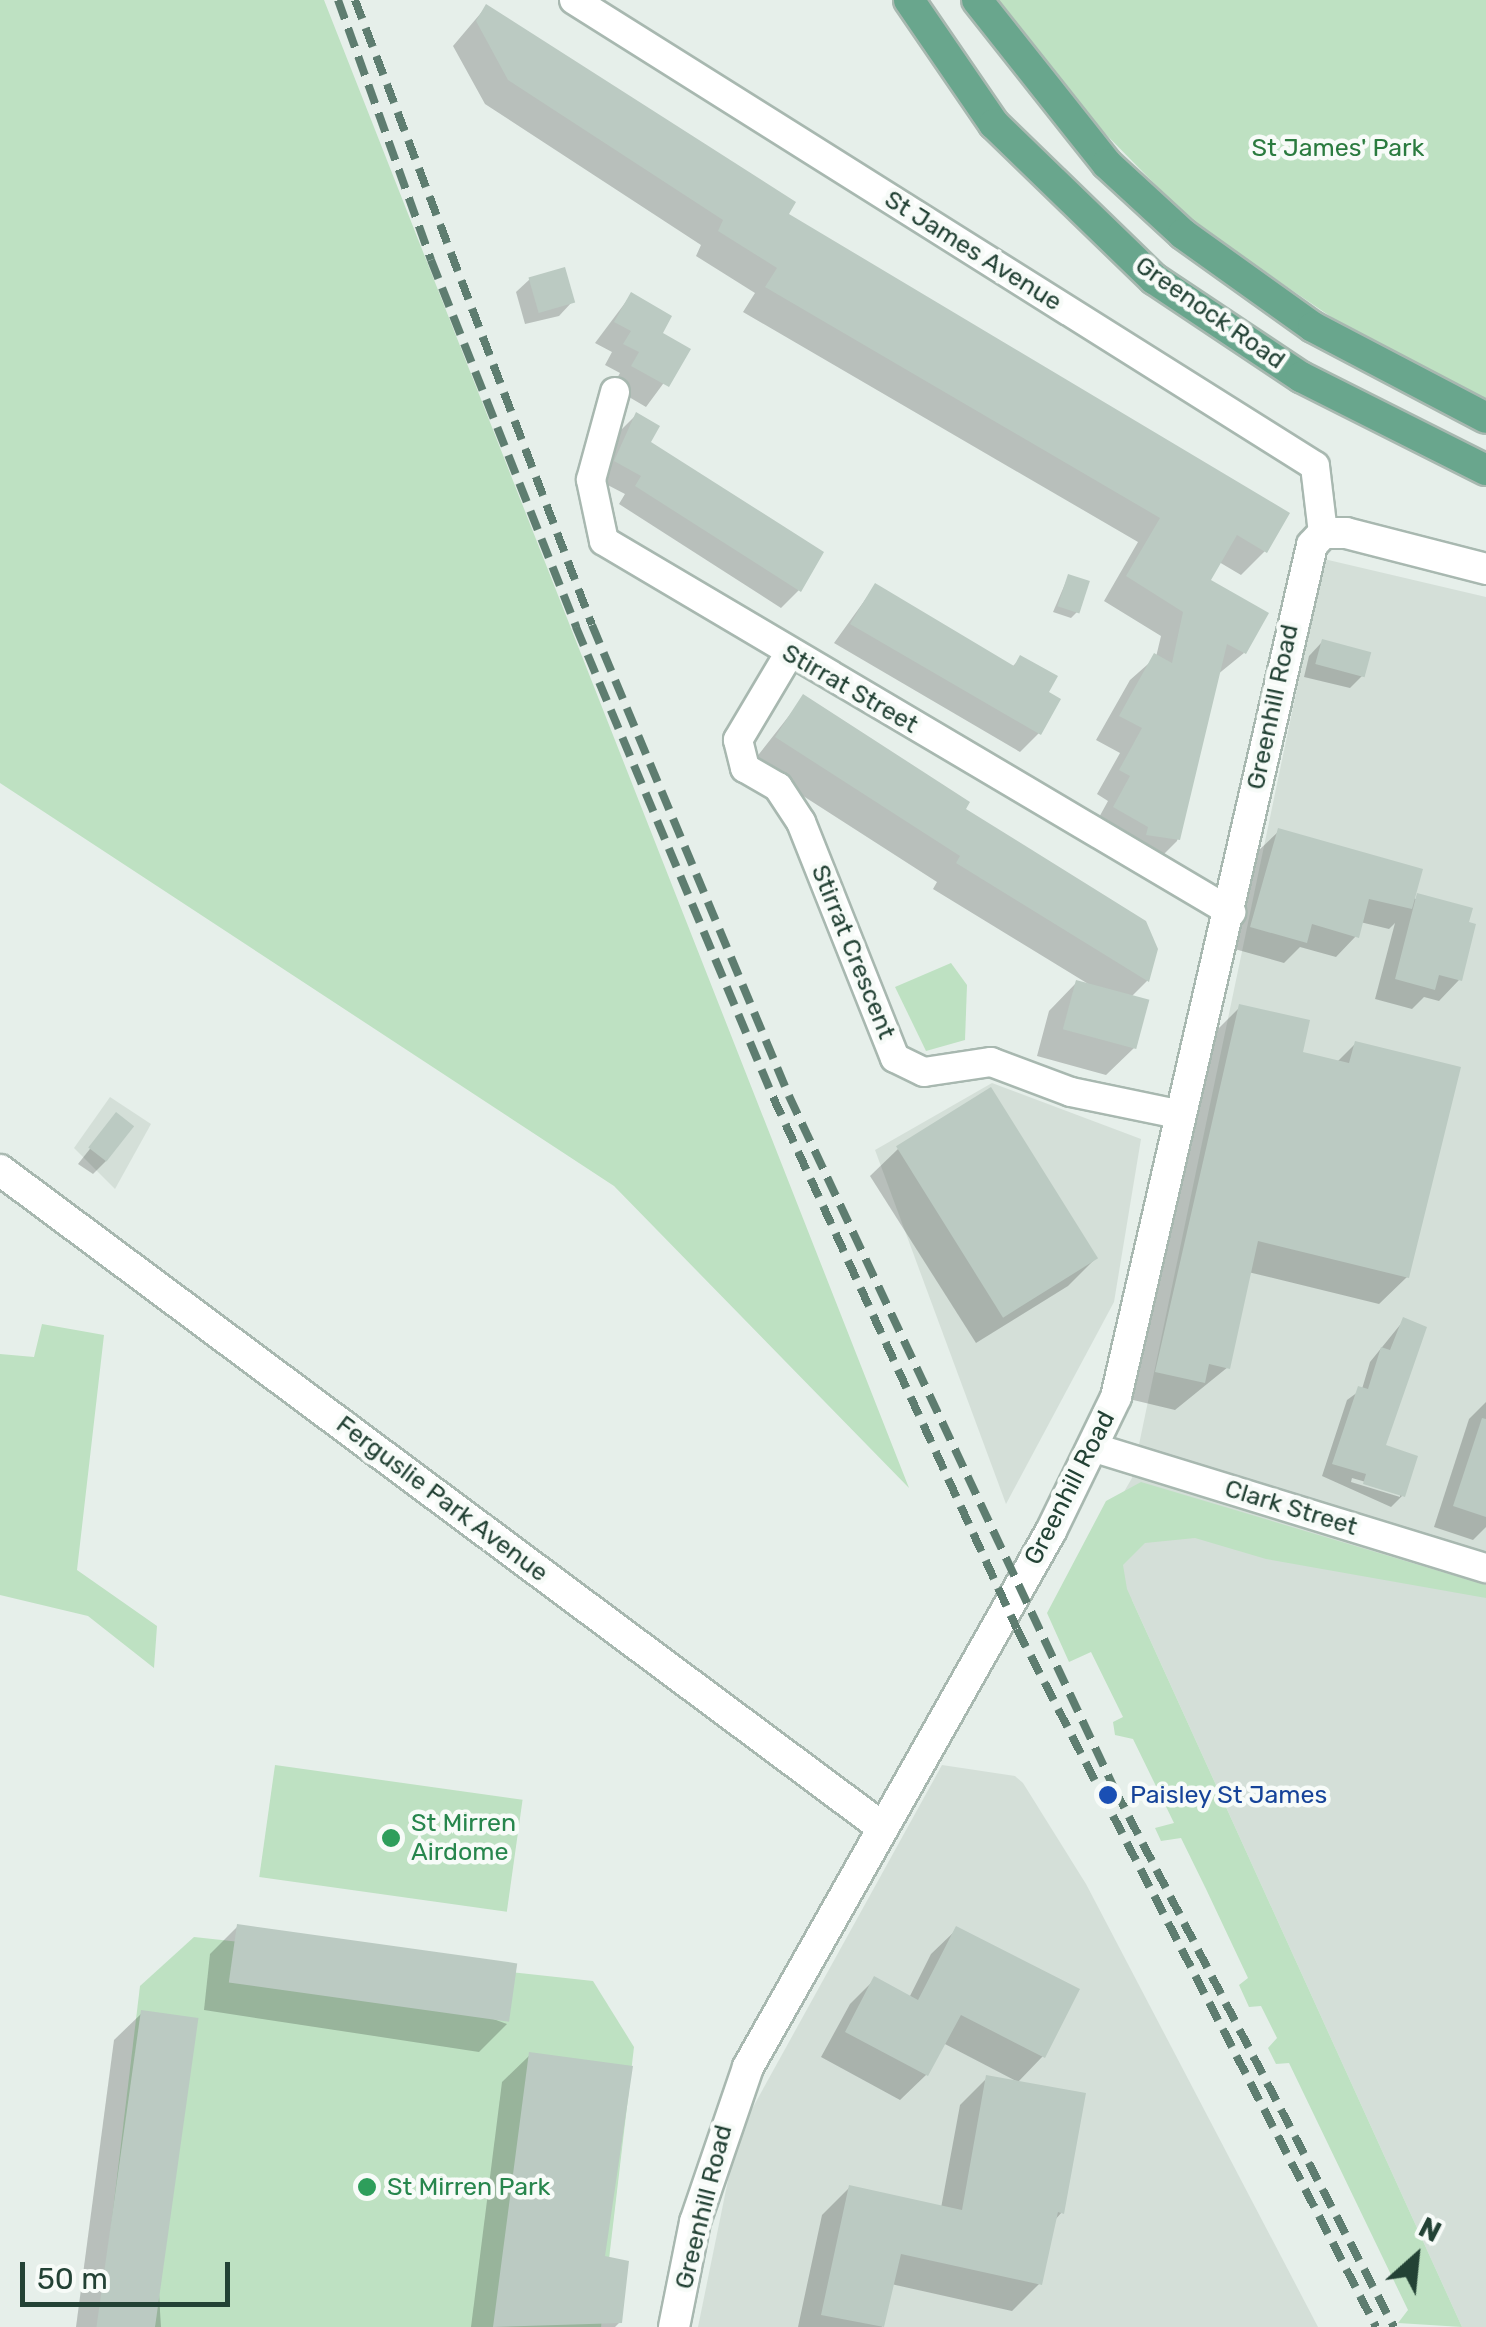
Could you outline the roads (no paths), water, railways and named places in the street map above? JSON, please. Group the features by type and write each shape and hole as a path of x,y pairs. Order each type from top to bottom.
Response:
{"main road":[{"name":"Greenock Road","path":"909,0 994,124 1154,280 1301,376 1486,470"},
{"name":"Greenock Road","path":"977,0 1106,164 1183,234 1313,328 1486,418"}],"street":[{"name":"St James Avenue","path":"574,0 1315,466 1323,533"},
{"name":"Stirrat Street","path":"616,392 592,480 604,541 1230,912"},
{"path":"1323,533 1486,569"},
{"name":"Greenhill Road","path":"674,2327 727,2114 1095,1448 1116,1397 1177,1114 1230,912 1302,568 1323,533"},
{"name":"Stirrat Crescent","path":"789,654 738,740 745,768 778,787 801,822 895,1058 924,1072 991,1062 1070,1092 1177,1114"},
{"name":"Ferguslie Park Avenue","path":"0,1170 883,1828"},
{"name":"Clark Street","path":"1095,1448 1486,1568"}],"railway":[{"path":"338,0 431,260 576,627 773,1097 1017,1629 1376,2327"},
{"path":"355,0 592,625 789,1096 1115,1790 1394,2327"}],"place":[{"name":"Paisley St James","path":"1108,1795"},
{"name":"St Mirren Airdome","path":"391,1838"},
{"name":"St Mirren Park","path":"367,2187"}],"park label":[{"name":"St James' Park","path":"1338,148"}]}
